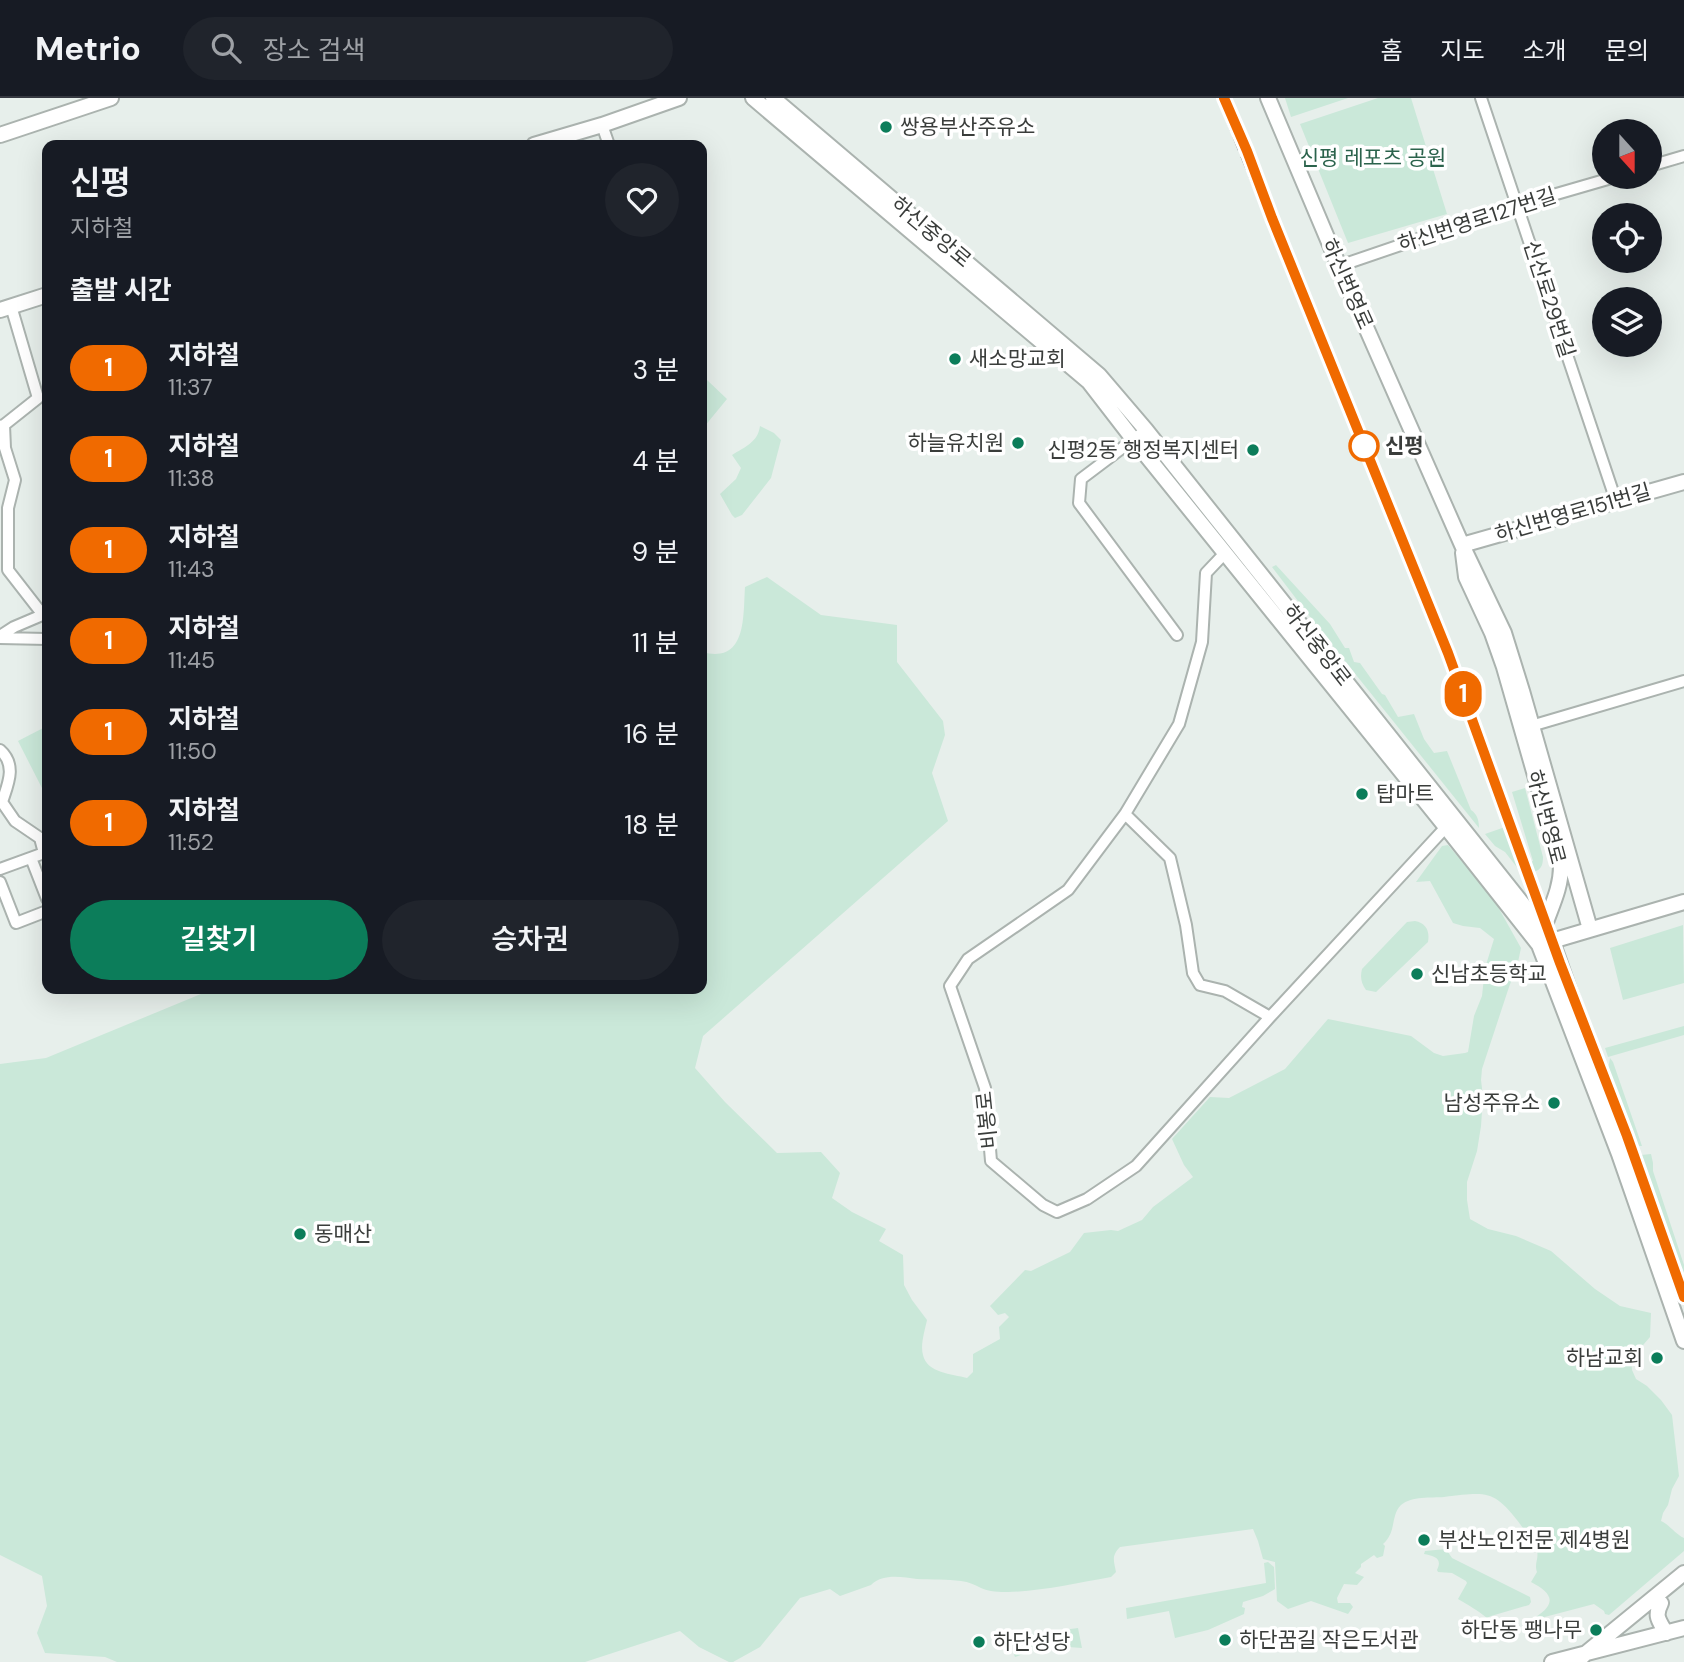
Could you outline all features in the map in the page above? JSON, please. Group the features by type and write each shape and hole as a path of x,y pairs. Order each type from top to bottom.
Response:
{"street":[{"path":"0,135 111,98"},
{"path":"551,140 679,98"},
{"path":"753,98 1094,378 1133,439 1230,547 1546,944 1684,1314"},
{"name":"하신중앙로","path":"773,98 1094,378 1146,430 1230,547"},
{"name":"하신번영로","path":"1268,98 1462,545 1504,633 1522,691 1527,728 1561,866 1561,880 1546,944"},
{"name":"신산로29번길","path":"1481,98 1616,501"},
{"path":"602,125 607,140"},
{"path":"1662,162 1684,156"},
{"name":"하신번영로127번길","path":"1339,266 1592,184"},
{"path":"42,297 5,308 38,398 2,426 5,448 15,480 8,508 8,570 42,610"},
{"path":"1146,430 1081,480 1079,503 1177,635"},
{"name":"하신번영로151번길","path":"1462,545 1684,482"},
{"name":"비봉로","path":"1230,547 1206,573 1202,642 1179,724 1125,814 1068,890 968,959 950,986 985,1088 991,1161 1043,1205 1057,1212 1087,1199 1136,1166 1451,823"},
{"path":"0,637 13,627 42,615"},
{"path":"0,637 42,639"},
{"path":"1527,728 1684,681"},
{"name":"하신번영로","path":"1527,728 1590,929"},
{"path":"0,750 6,755 11,775 2,802 15,821 40,838 42,846"},
{"path":"1125,814 1170,858 1186,925 1193,973 1200,985 1225,991 1270,1017"},
{"path":"0,869 42,854"},
{"path":"32,858 42,885"},
{"path":"1546,944 1569,882 1571,868"},
{"path":"0,882 16,923 42,913"},
{"path":"1546,944 1684,902"},
{"path":"1546,944 1612,930 1684,909"},
{"path":"1626,1159 1684,1341"},
{"path":"1585,1659 1684,1573"},
{"path":"1607,1647 1684,1585"},
{"path":"1661,1603 1657,1616 1666,1633"},
{"path":"1552,1662 1585,1659 1607,1647 1684,1628"}],"green space":[{"path":"1285,98 1348,98 1291,117"},
{"name":"신평 레포츠 공원","path":"1378,98 1411,98 1447,214 1348,243 1300,124"},
{"path":"707,380 727,399 707,423"},
{"path":"760,426 781,440 771,478 742,515 735,518 720,494 736,479 741,468 732,455 754,440"},
{"path":"1276,565 1330,624 1345,648 1349,648 1354,662 1360,663 1398,717 1414,714 1424,739 1434,753 1447,751 1479,828 1320,630 1272,567"},
{"path":"767,577 821,615 897,625 897,662 943,721 945,735 932,773 948,821 703,1036 695,1068 777,1153 821,1152 840,1173 832,1198 852,1212 886,1229 879,1241 903,1255 904,1285 927,1320 922,1351 929,1366 941,1372 967,1378 973,1372 973,1354 1000,1339 999,1327 1009,1317 1005,1313 998,1315 990,1306 1025,1270 1031,1271 1070,1252 1084,1233 1118,1231 1142,1220 1153,1207 1193,1177 1172,1139 1210,1097 1229,1098 1285,1069 1328,1019 1411,1036 1434,1053 1443,1056 1468,1052 1474,1016 1482,996 1485,968 1494,939 1480,928 1453,923 1430,881 1416,882 1442,846 1448,845 1493,898 1521,948 1482,1069 1481,1126 1477,1151 1467,1182 1470,1219 1488,1229 1516,1236 1551,1251 1595,1289 1620,1306 1651,1313 1650,1337 1631,1359 1632,1370 1636,1379 1661,1400 1672,1415 1679,1476 1661,1521 1684,1538 1684,1551 1609,1615 1594,1604 1537,1619 1550,1602 1547,1594 1531,1582 1537,1572 1537,1554 1532,1539 1497,1500 1490,1496 1471,1494 1416,1499 1401,1505 1390,1534 1383,1544 1383,1556 1377,1558 1374,1555 1361,1564 1355,1573 1364,1577 1357,1585 1344,1584 1337,1598 1338,1603 1350,1603 1353,1607 1348,1614 1311,1601 1288,1609 1277,1601 1275,1562 1263,1559 1253,1529 1120,1547 1114,1556 1116,1572 1111,1577 1047,1588 998,1592 961,1581 893,1577 881,1579 840,1596 830,1589 800,1598 760,1647 733,1662 699,1647 680,1631 585,1662 117,1662 105,1657 45,1653 37,1633 47,1606 42,1576 0,1555 0,1064 46,1058 201,994 707,994 707,653 717,654 735,645 742,624 745,587"},
{"path":"42,729 42,788 18,741"},
{"path":"1525,788 1543,862 1535,872 1523,875 1505,852 1495,846 1485,834 1505,827 1521,865 1533,861 1512,792"},
{"path":"1415,921 1426,928 1428,942 1376,992 1366,990 1361,980 1362,969 1407,922"},
{"path":"1683,925 1684,983 1623,1000 1610,948"},
{"path":"1684,1026 1684,1035 1608,1057 1605,1048"},
{"path":"1610,1058 1642,1146 1636,1146 1608,1069"},
{"path":"1651,1154 1653,1171 1684,1265 1684,1283 1641,1159 1641,1155"},
{"path":"1446,1549 1452,1558 1530,1597 1531,1602 1529,1605 1487,1618 1458,1599 1466,1581 1452,1573 1438,1572 1438,1560 1424,1554 1425,1551"},
{"path":"1268,1562 1274,1567 1275,1589 1243,1602 1244,1614 1208,1630 1175,1638 1169,1611 1127,1619 1126,1608 1266,1583 1264,1563"},
{"path":"1078,1628 1082,1648 1055,1646 1015,1657 1013,1652 1026,1644 1026,1635"}],"railway":[{"path":"1218,98 1443,655 1520,869"}],"metro line":[{"name":"1","path":"1224,98 1448,653 1684,1297"}],"place":[{"name":"쌍용부산주유소","path":"886,127"},
{"name":"새소망교회","path":"955,359"},
{"name":"하늘유치원","path":"1018,443"},
{"name":"신평","path":"1364,446"},
{"name":"신평2동 행정복지센터","path":"1253,450"},
{"name":"탑마트","path":"1362,794"},
{"name":"신남초등학교","path":"1417,974"},
{"name":"남성주유소","path":"1554,1103"},
{"name":"동매산","path":"300,1234"},
{"name":"하남교회","path":"1657,1358"},
{"name":"부산노인전문 제4병원","path":"1424,1540"},
{"name":"하단동 팽나무","path":"1596,1630"},
{"name":"하단꿈길 작은도서관","path":"1225,1640"},
{"name":"하단성당","path":"979,1642"}]}
